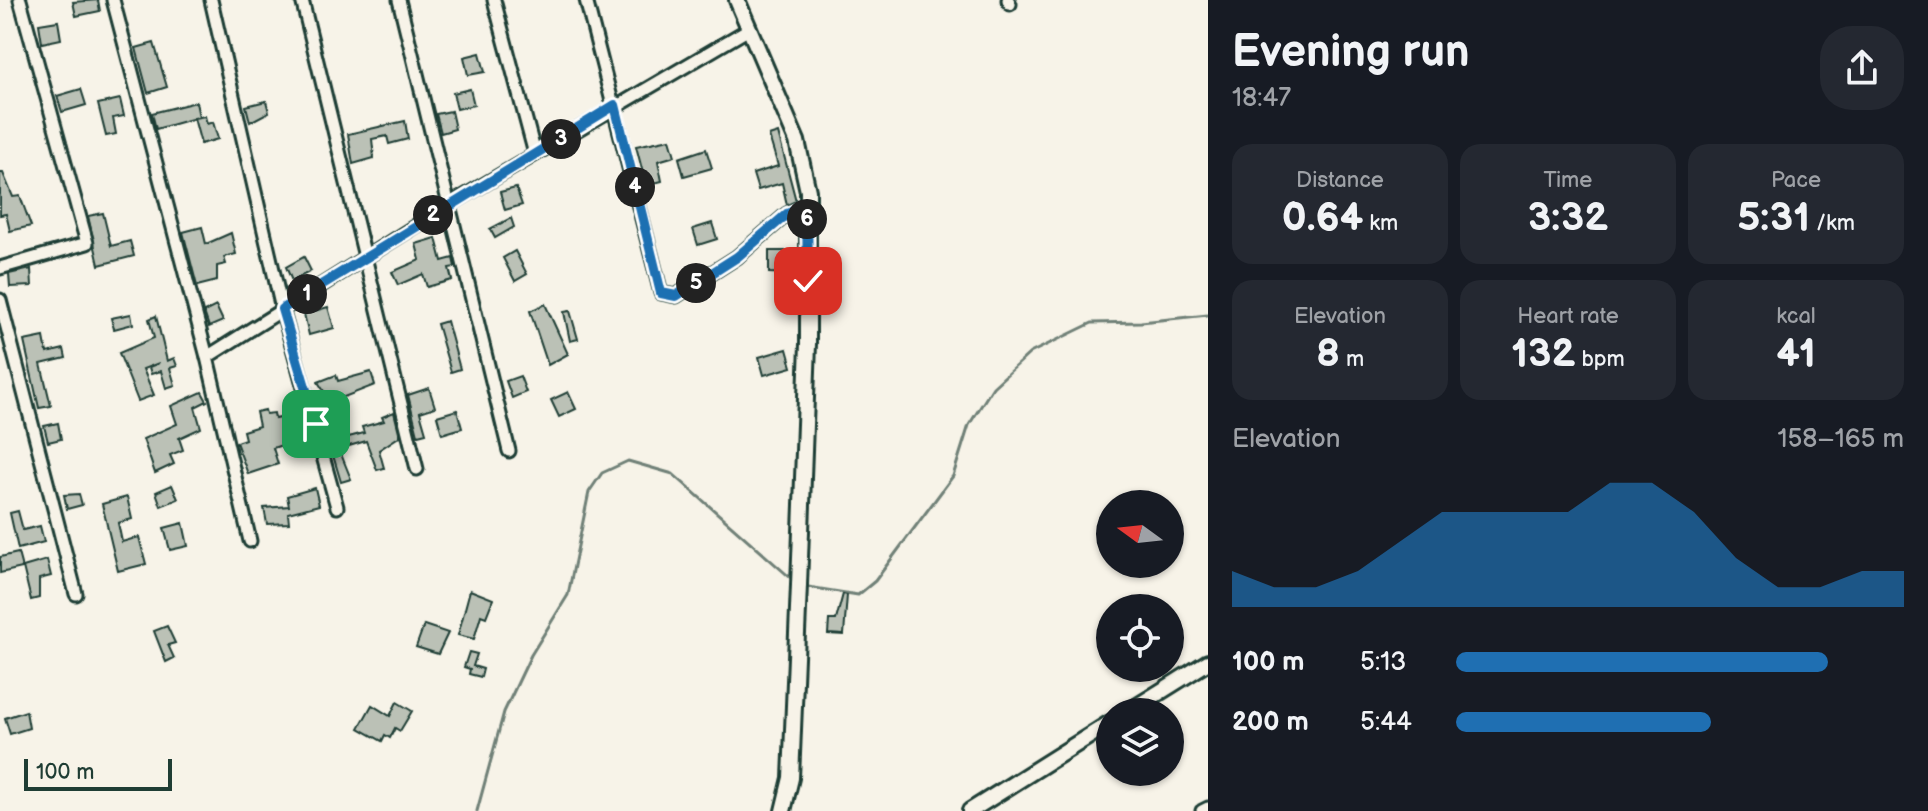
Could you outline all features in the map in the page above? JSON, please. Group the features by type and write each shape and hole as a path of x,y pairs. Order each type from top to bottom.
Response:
{"main road":[{"path":"737,0 797,141 808,191 808,344 801,540 791,778 783,811"},
{"path":"1150,698 1208,662"},
{"path":"970,811 1096,732"}],"street":[{"path":"0,268 58,255 87,243 20,0"},
{"path":"113,0 207,357 250,541"},
{"path":"211,0 282,309 337,507"},
{"path":"302,0 417,469"},
{"path":"399,0 509,451"},
{"path":"494,0 535,154"},
{"path":"586,0 661,293 676,296 737,257 787,214 807,206"},
{"path":"207,357 449,205 749,29"},
{"path":"0,300 76,594"},
{"path":"1202,811 1208,808"}],"building":[{"path":"98,0 100,11 76,16 73,2"},
{"path":"58,21 61,39 42,43 39,24"},
{"path":"154,43 167,87 148,93 136,48"},
{"path":"480,53 485,72 468,75 464,57"},
{"path":"81,89 86,105 62,112 57,96"},
{"path":"470,89 474,105 457,109 453,93"},
{"path":"120,99 124,116 113,118 116,134 106,136 98,104"},
{"path":"266,101 269,112 250,122 246,106"},
{"path":"196,102 199,117 156,129 152,113"},
{"path":"451,111 455,129 441,133 436,114"},
{"path":"205,116 207,124 213,122 218,139 201,144 194,118"},
{"path":"405,121 408,139 389,144 387,136 372,139 374,158 353,164 348,134"},
{"path":"778,133 796,201 787,205 782,183 758,190 753,174 778,166 769,136"},
{"path":"670,139 675,156 658,161 662,181 646,185 636,146"},
{"path":"706,149 712,168 684,176 679,158"},
{"path":"0,173 3,173 13,197 20,196 31,226 10,231 6,214 0,215"},
{"path":"516,188 522,205 505,210 500,192"},
{"path":"103,213 111,246 130,241 134,256 99,265 88,216"},
{"path":"511,218 514,227 495,238 490,229"},
{"path":"712,223 717,239 698,245 693,229"},
{"path":"202,227 206,244 231,233 236,254 224,257 226,264 217,266 217,281 197,286 183,232"},
{"path":"436,238 442,261 453,258 455,267 449,268 452,280 427,287 423,274 398,285 392,272 420,260 416,244"},
{"path":"515,251 527,274 515,281 503,258"},
{"path":"769,251 789,251 791,274 769,273"},
{"path":"304,257 311,271 292,281 286,267"},
{"path":"31,269 32,286 10,287 9,274"},
{"path":"545,304 568,354 548,365 530,311"},
{"path":"216,306 223,321 209,327 204,312"},
{"path":"328,307 334,328 309,335 304,314"},
{"path":"570,311 578,339 570,341 564,312"},
{"path":"131,314 133,324 114,329 111,318"},
{"path":"156,316 167,361 174,358 177,366 170,368 175,385 166,388 161,371 151,374 149,367 159,363 143,369 154,395 138,401 119,353 154,338 149,319"},
{"path":"447,321 460,369 451,372 437,324"},
{"path":"44,337 47,353 64,349 66,358 41,364 51,406 39,408 24,341"},
{"path":"787,349 792,367 764,375 759,357"},
{"path":"371,372 375,385 331,402 318,382 336,375 338,381"},
{"path":"520,376 526,392 512,398 506,381"},
{"path":"429,388 435,407 420,412 426,433 418,435 408,395"},
{"path":"202,392 207,401 195,407 201,428 179,438 183,450 170,455 174,464 155,473 143,439 177,424 171,406"},
{"path":"568,392 576,409 559,417 551,400"},
{"path":"265,410 266,414 274,413 275,419 289,416 294,441 273,448 278,464 248,474 236,442 245,439 243,431 259,426 256,412"},
{"path":"457,410 462,428 442,434 437,416"},
{"path":"394,412 400,436 379,450 384,468 377,470 366,441 339,449 351,479 341,482 329,442 364,433 362,427 384,421 382,417"},
{"path":"58,423 61,439 48,442 44,426"},
{"path":"172,485 178,499 161,506 156,492"},
{"path":"315,488 319,505 288,513 289,523 267,524 264,508 289,506 287,496"},
{"path":"79,494 82,505 67,509 64,495"},
{"path":"127,497 132,519 118,523 122,542 139,537 146,564 118,571 102,504"},
{"path":"18,511 23,530 40,526 44,542 18,549 10,513"},
{"path":"183,523 188,546 170,550 164,528"},
{"path":"18,553 22,568 0,573 0,557"},
{"path":"47,560 51,576 39,579 39,598 31,600 23,567"},
{"path":"470,590 493,599 486,617 481,615 474,639 458,635"},
{"path":"843,594 847,595 844,635 828,634 829,620 836,620"},
{"path":"424,625 448,633 438,654 416,647"},
{"path":"167,626 175,643 168,645 174,658 166,662 154,631"},
{"path":"469,652 477,654 473,666 483,669 481,677 469,674 470,669 464,667"},
{"path":"397,702 412,711 400,731 395,728 390,738 385,735 382,741 359,728 372,705 390,716"},
{"path":"26,711 29,728 10,734 5,718"}],"waterway":[{"path":"802,586 858,595 875,581 953,476 969,425 993,387 1030,353 1092,323 1208,315"},
{"path":"477,811 504,712 531,655 568,595 589,492 602,473 628,461 673,474 793,580"}],"route":[{"path":"316,424 282,309 615,105 661,293 676,296 737,257 787,214 807,206 808,281"}]}
